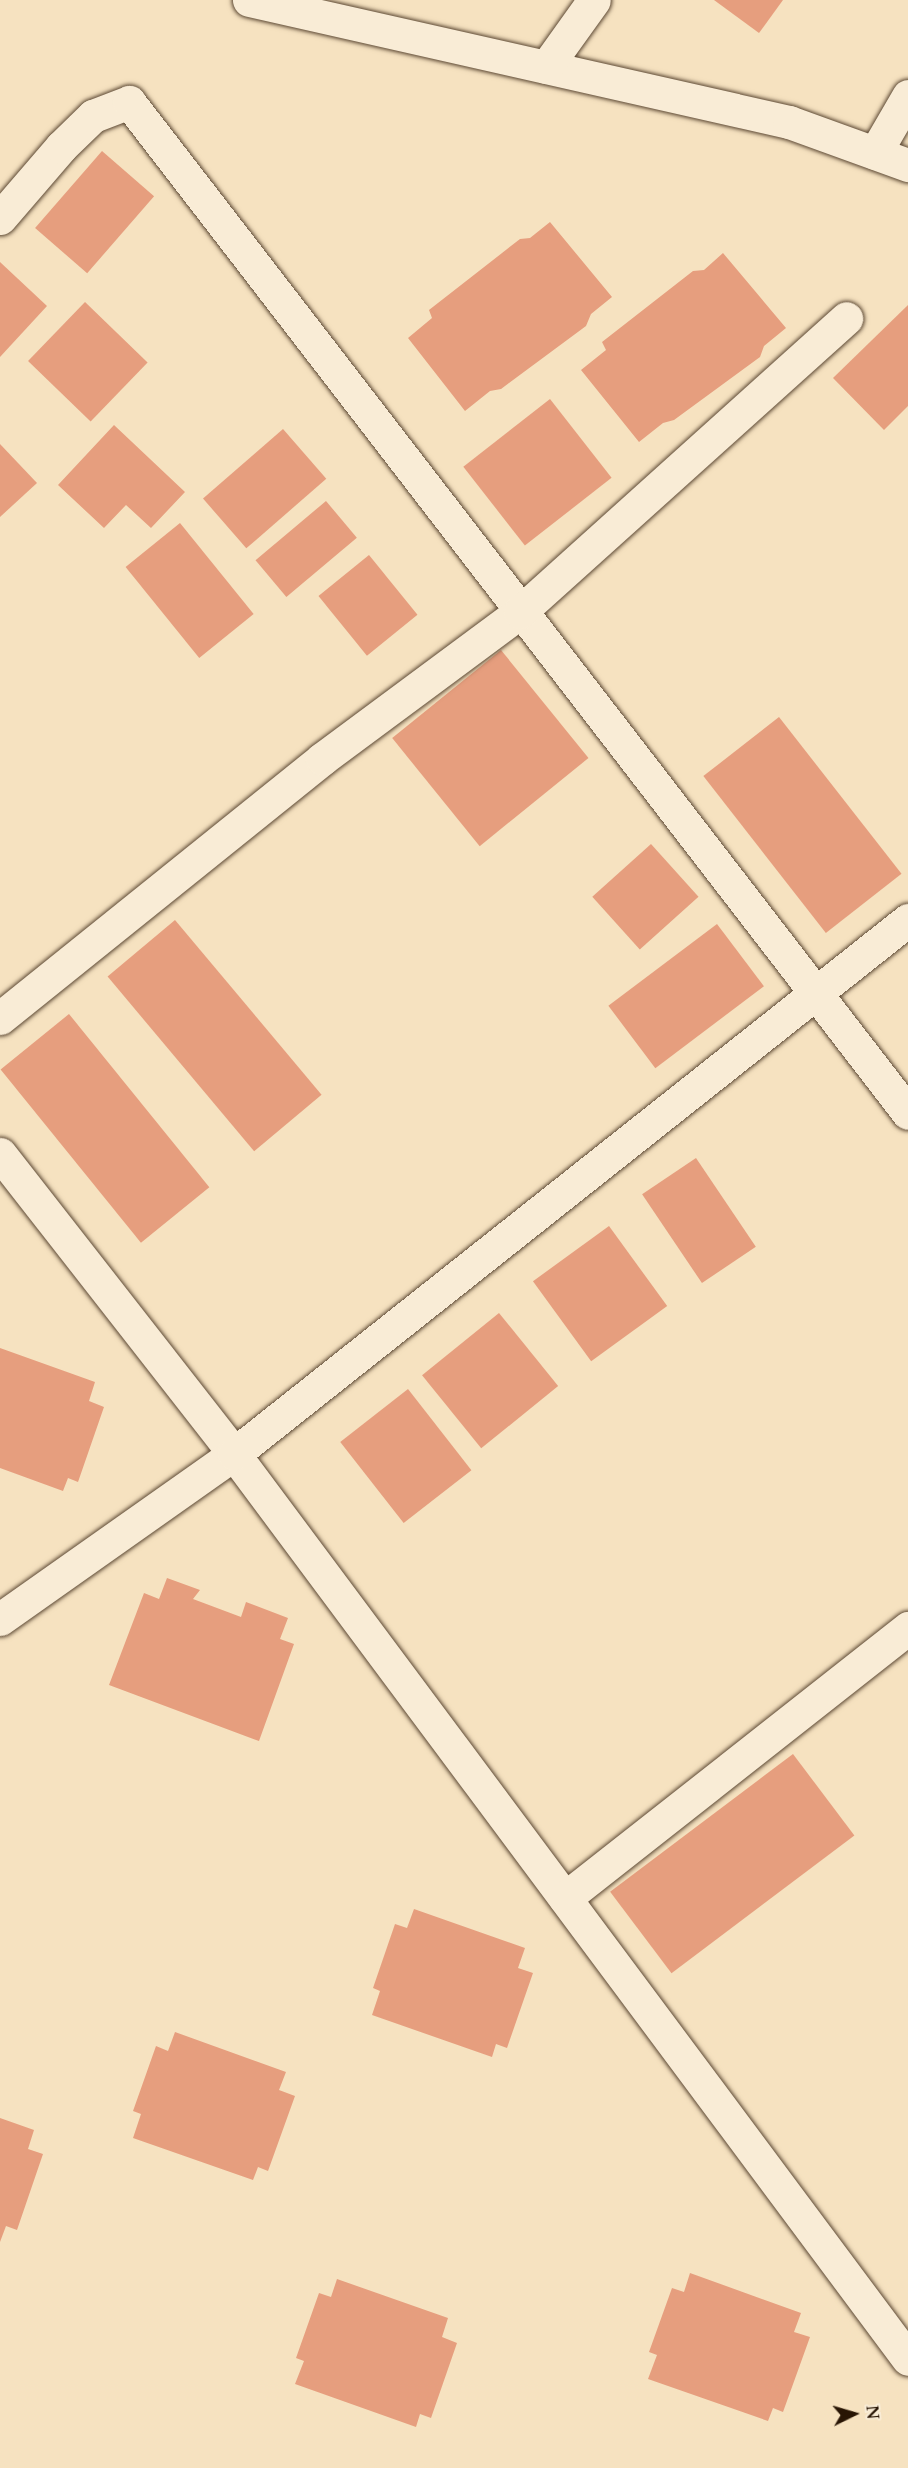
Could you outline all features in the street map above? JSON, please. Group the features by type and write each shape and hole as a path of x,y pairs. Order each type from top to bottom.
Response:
{"street":[{"path":"249,0 789,122 908,165"},
{"path":"546,67 594,0"},
{"path":"875,153 908,96"},
{"path":"0,218 61,147 93,116 129,102 908,1113"},
{"path":"0,1018 322,759 520,612 846,318"},
{"path":"0,1619 234,1454 908,920"},
{"path":"0,1154 234,1454 908,2359"},
{"path":"565,1898 908,1628"}],"building":[{"path":"714,0 783,0 759,33"},
{"path":"102,151 154,196 87,273 35,228"},
{"path":"550,222 612,297 591,314 586,326 501,389 490,391 465,411 408,338 432,318 429,310 520,239 530,238"},
{"path":"723,253 786,328 764,346 760,357 674,420 663,423 639,442 581,370 606,350 602,342 693,271 704,270"},
{"path":"0,262 47,306 0,357"},
{"path":"85,302 148,362 91,421 28,361"},
{"path":"908,305 908,406 884,430 833,378"},
{"path":"550,399 612,478 525,546 463,467"},
{"path":"114,425 185,492 151,528 126,505 104,528 58,485"},
{"path":"283,429 326,479 246,548 203,499"},
{"path":"0,444 37,483 0,517"},
{"path":"326,501 357,538 286,597 256,560"},
{"path":"180,523 254,614 199,658 126,567"},
{"path":"369,555 417,615 367,656 318,596"},
{"path":"501,650 588,758 480,846 392,738"},
{"path":"779,717 902,874 826,933 703,776"},
{"path":"651,844 699,897 640,950 592,897"},
{"path":"175,920 322,1095 254,1151 108,977"},
{"path":"717,924 764,986 655,1068 608,1006"},
{"path":"69,1014 209,1187 141,1243 1,1069"},
{"path":"696,1158 756,1247 702,1283 642,1194"},
{"path":"609,1226 667,1306 591,1361 533,1281"},
{"path":"499,1313 558,1386 481,1448 422,1375"},
{"path":"0,1348 95,1382 89,1401 104,1407 78,1482 68,1478 63,1491 0,1468"},
{"path":"408,1389 471,1470 404,1523 340,1442"},
{"path":"167,1578 200,1590 193,1599 241,1617 246,1602 288,1618 280,1639 294,1644 259,1741 109,1685 144,1593 159,1599"},
{"path":"793,1754 854,1835 671,1973 610,1892"},
{"path":"414,1909 525,1948 518,1968 533,1973 507,2048 496,2044 492,2057 372,2015 380,1991 373,1988 395,1924 407,1928"},
{"path":"175,2032 286,2072 279,2090 295,2096 268,2171 258,2167 253,2180 133,2138 141,2114 133,2111 156,2046 168,2051"},
{"path":"0,2118 34,2130 28,2149 43,2154 17,2230 6,2226 0,2242"},
{"path":"690,2273 801,2313 794,2332 810,2337 783,2412 773,2408 768,2421 648,2379 657,2355 649,2352 672,2288 684,2292"},
{"path":"337,2279 448,2318 442,2337 457,2343 431,2418 420,2414 416,2427 295,2384 304,2361 296,2358 319,2293 331,2297"}]}
